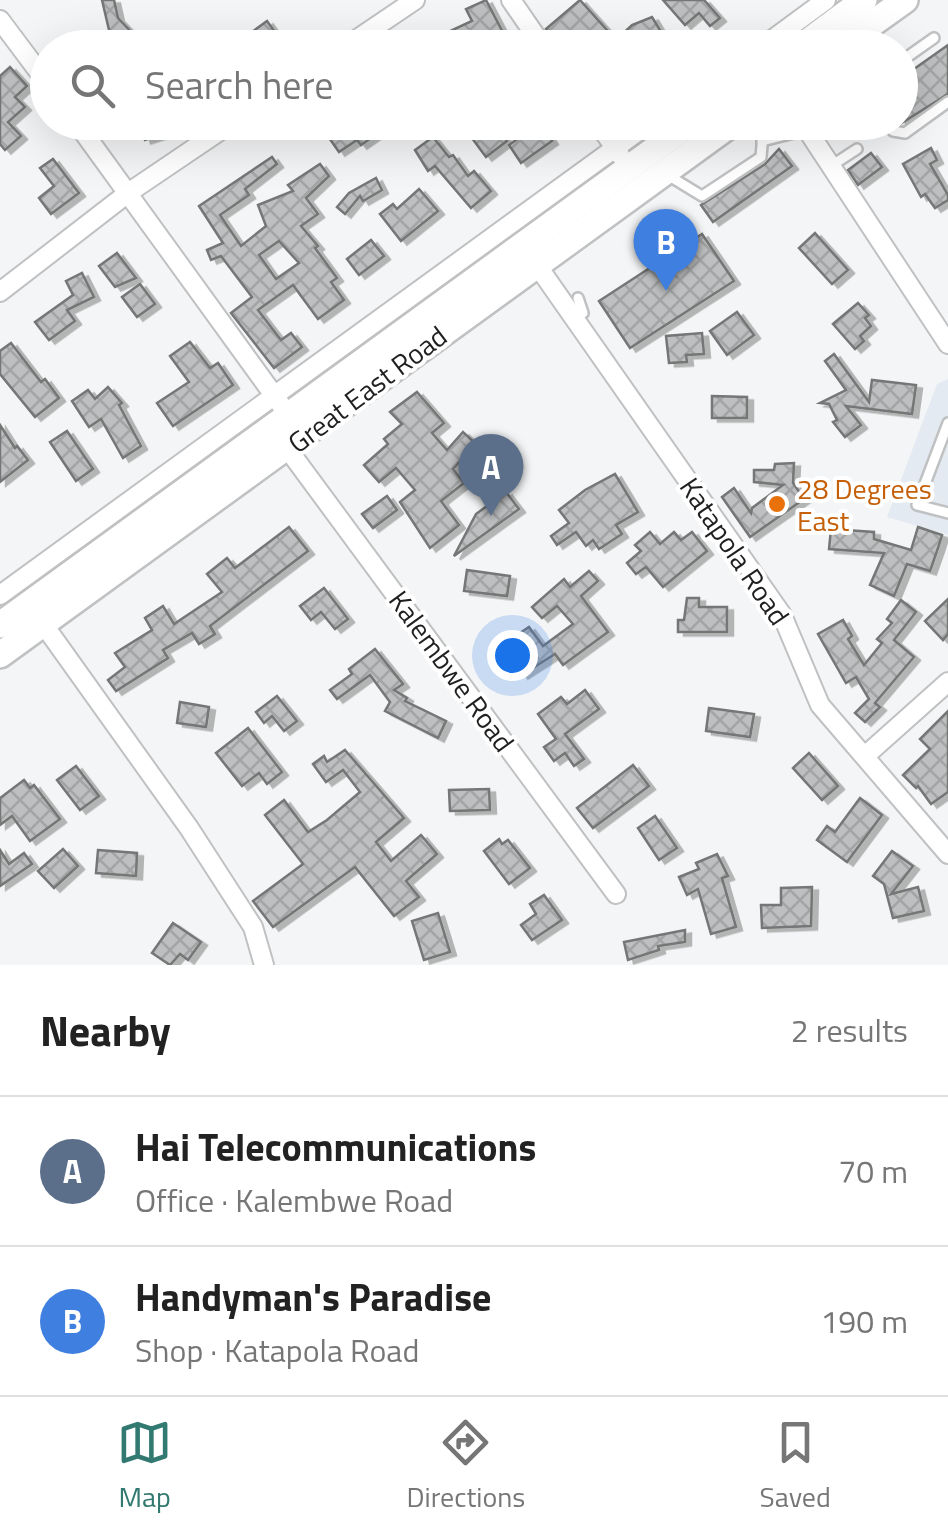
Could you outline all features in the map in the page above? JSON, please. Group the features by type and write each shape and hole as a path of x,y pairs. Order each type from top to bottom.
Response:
{"main road":[{"path":"823,30 864,0"},
{"path":"863,30 905,0"},
{"name":"Great East Road","path":"0,655 287,448 529,254 622,157 656,140"},
{"name":"Great East Road","path":"0,625 282,406 664,172 709,140"}],"street":[{"path":"371,30 415,0"},
{"path":"511,0 532,30"},
{"path":"785,30 826,0"},
{"path":"0,20 30,60"},
{"path":"89,140 282,406"},
{"path":"0,292 128,193 206,140"},
{"path":"610,140 622,157"},
{"path":"0,595 282,406 622,157 636,140"},
{"path":"814,140 948,344"},
{"name":"Katapola Road","path":"529,254 782,615 820,706 948,854"},
{"name":"Kalembwe Road","path":"287,448 616,894"},
{"path":"44,625 200,844 253,927 264,965"},
{"path":"865,756 948,682"}],"lane":[{"path":"918,49 934,38"},
{"path":"918,124 948,102"},
{"path":"664,172 702,196 761,156 762,141 766,140"},
{"path":"831,166 857,149"},
{"path":"574,318 582,313 578,298"},
{"path":"948,423 918,505 948,513"}],"shaded area":[{"path":"948,379 948,535 887,517 937,384"}],"building":[{"path":"102,0 114,0 118,18 129,30 109,30"},
{"path":"486,0 502,30 453,30 472,21 466,9"},
{"path":"580,0 607,30 547,30"},
{"path":"663,0 704,0 720,18 710,26 699,13 685,25"},
{"path":"652,17 660,30 627,30 632,25"},
{"path":"267,21 274,30 255,30"},
{"path":"948,45 948,94 918,113 918,66"},
{"path":"10,67 27,86 15,97 25,107 8,122 21,136 5,150 0,144 0,76"},
{"path":"331,140 357,140 339,152"},
{"path":"435,140 468,176 474,171 491,191 471,208 435,166 428,171 415,150"},
{"path":"473,140 507,141 486,157"},
{"path":"516,140 552,141 521,163 509,145"},
{"path":"931,148 937,160 930,164 948,195 948,200 935,208 925,194 921,197 903,164"},
{"path":"779,149 792,166 713,222 701,205 765,164"},
{"path":"871,153 882,167 858,185 848,170"},
{"path":"272,157 277,164 245,189 249,195 220,215 241,246 266,226 258,205 293,191 288,185 320,164 329,176 306,198 318,214 301,226 337,278 331,282 344,300 318,319 293,285 258,310 281,340 291,333 302,347 274,368 231,313 252,297 221,256 211,260 207,250 223,243 199,206","holes":["279,241 299,263 276,279 259,255"]},
{"path":"53,159 79,193 51,214 39,198 54,186 40,168"},
{"path":"376,178 382,190 363,201 360,196 345,214 337,207 349,193"},
{"path":"419,189 438,211 401,241 380,214 393,204 397,209"},
{"path":"815,233 848,270 832,284 799,248"},
{"path":"702,234 734,281 630,348 599,301"},
{"path":"371,240 384,256 359,275 347,259"},
{"path":"117,253 136,278 115,287 99,266"},
{"path":"82,273 94,297 67,310 75,321 49,340 35,322 73,295 66,281"},
{"path":"140,284 155,304 137,317 122,297"},
{"path":"858,303 869,315 865,318 871,326 860,336 864,341 855,349 833,324"},
{"path":"737,312 754,335 727,355 710,331"},
{"path":"702,333 704,354 686,355 687,362 669,363 666,336"},
{"path":"190,342 210,368 218,363 233,385 173,426 157,403 189,382 170,356"},
{"path":"11,343 41,382 45,379 59,398 35,417 0,374 0,351"},
{"path":"834,354 869,402 872,380 916,385 912,414 846,406 861,425 845,437 833,422 837,420 829,404 820,403 846,390 825,361"},
{"path":"108,387 122,403 119,405 141,446 123,458 101,419 89,427 72,401 88,390 95,399"},
{"path":"417,392 444,423 432,433 447,450 463,432 476,444 453,469 464,483 441,501 459,525 430,548 400,502 415,490 396,468 379,482 364,465 388,444 384,439 402,424 390,412"},
{"path":"712,396 747,397 747,418 712,418"},
{"path":"0,425 28,460 0,482"},
{"path":"67,431 93,469 76,481 50,442"},
{"name":"28 Degrees East","path":"794,463 793,483 804,499 750,537 722,497 734,488 751,513 752,508 783,485 754,482 754,470 774,470 775,464"},
{"path":"615,474 638,512 616,525 622,534 599,549 593,540 586,546 576,532 557,545 551,536 569,523 559,510"},
{"path":"506,492 519,509 454,556 476,514"},
{"path":"387,496 397,510 373,528 362,514"},
{"path":"289,527 308,551 210,626 215,634 199,644 192,633 163,650 168,658 116,691 108,680 125,667 115,653 152,630 145,618 163,606 174,624 222,592 207,574 227,558 235,568"},
{"path":"918,527 942,535 930,571 907,564 894,596 870,585 884,553 829,549 831,529 874,532 874,539 911,550"},
{"path":"650,532 660,544 674,532 681,540 692,532 707,551 663,587 646,567 636,574 627,563 641,551 635,545"},
{"path":"467,570 510,576 507,596 464,591"},
{"path":"589,571 598,581 581,596 608,632 563,665 555,654 522,675 502,645 529,627 543,646 573,624 557,606 542,618 532,607 564,579 570,587"},
{"path":"324,588 348,619 335,629 321,612 311,620 300,606"},
{"path":"687,598 699,598 699,607 727,607 727,632 678,632 678,620 684,620"},
{"path":"948,599 948,634 943,640 925,621"},
{"path":"901,600 916,612 894,640 914,657 875,703 880,707 865,722 855,713 869,699 856,677 846,683 818,634 843,620 852,636 848,639 864,665 882,643 877,639 892,623 887,619"},
{"path":"375,649 403,684 394,690 407,698 405,701 446,721 438,738 385,711 390,702 370,675 337,699 330,690"},
{"path":"585,690 599,709 565,734 584,759 574,766 565,753 554,761 544,747 556,739 538,714 561,697 567,704"},
{"path":"277,696 297,721 284,731 272,716 264,723 256,712"},
{"path":"180,702 209,707 206,727 177,723"},
{"path":"709,708 754,714 750,737 706,731"},
{"path":"948,711 948,792 931,804 918,786 903,775 930,749 920,739"},
{"path":"248,728 282,772 267,784 259,773 242,786 216,753"},
{"path":"345,750 404,818 376,842 391,861 421,835 437,854 406,881 419,897 394,916 355,867 273,927 253,901 303,864 265,815 284,800 308,832 327,820 360,792 343,770 326,782 313,764 324,756 327,762"},
{"path":"809,753 838,786 822,800 793,768"},
{"path":"633,765 649,786 593,828 577,808"},
{"path":"76,766 99,796 80,810 57,780"},
{"path":"24,780 30,788 34,785 60,819 30,841 12,816 0,825 0,798"},
{"path":"489,789 490,810 450,811 449,790"},
{"path":"860,798 882,815 847,862 817,840 827,826 835,832"},
{"path":"655,816 677,848 659,860 638,828"},
{"path":"499,839 502,844 508,840 530,868 509,884 484,851"},
{"path":"63,849 78,866 54,888 38,871"},
{"path":"0,850 9,864 24,853 32,864 0,886"},
{"path":"98,850 137,853 136,876 96,873"},
{"path":"892,851 913,866 891,894 918,887 924,911 893,918 884,884 873,876"},
{"path":"717,854 728,876 722,878 736,927 711,934 698,889 687,895 679,877 699,869 696,863"},
{"path":"812,887 811,926 762,928 761,905 781,905 781,888"},
{"path":"544,895 562,920 532,940 521,925 536,914 530,904"},
{"path":"438,913 450,952 424,960 412,921"},
{"path":"173,923 201,942 188,960 180,954 170,965 152,953"},
{"path":"685,930 685,942 658,946 659,950 628,960 624,942"}],"place":[{"name":"Handyman's Paradise","path":"666,291"},
{"name":"28 Degrees East","path":"777,504"},
{"name":"Hai Telecommunications","path":"491,516"}]}
